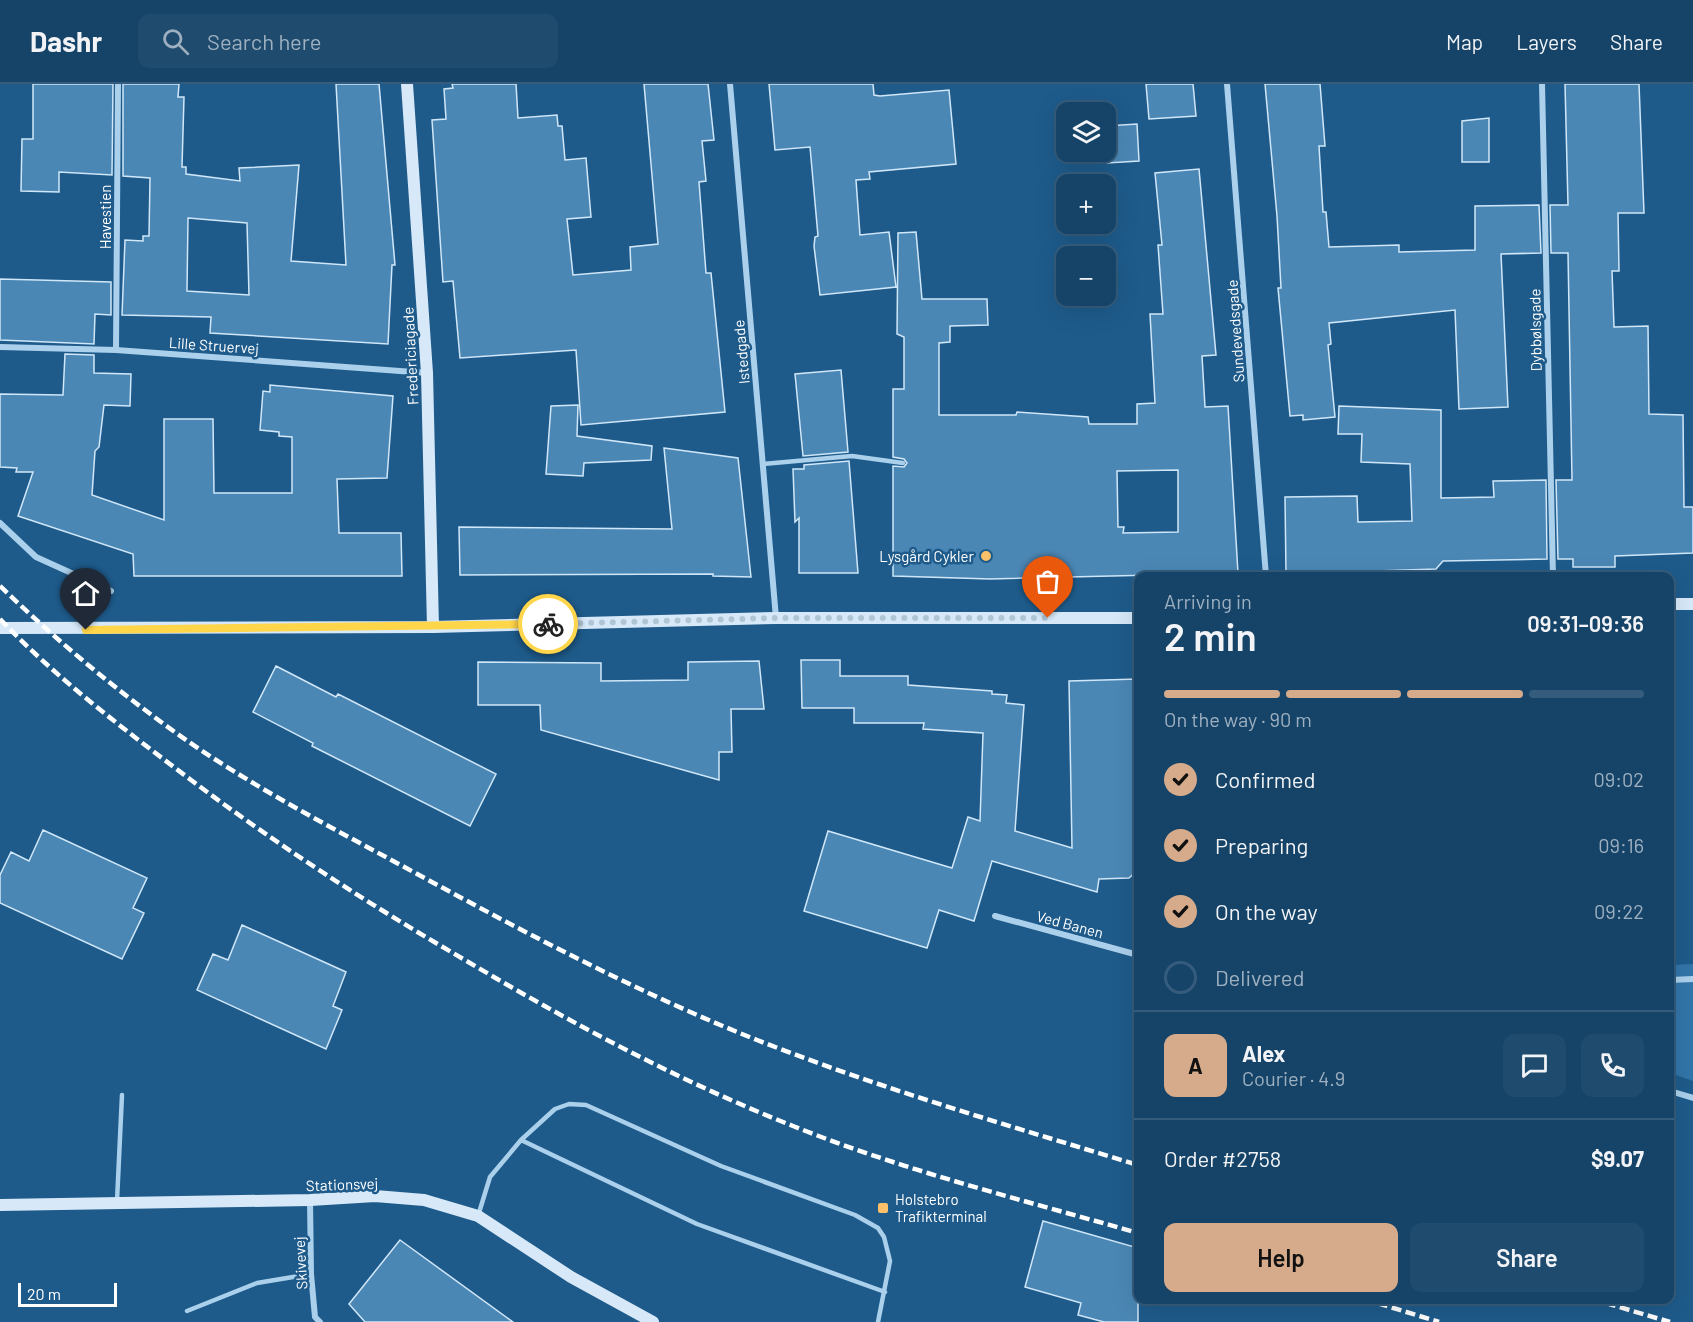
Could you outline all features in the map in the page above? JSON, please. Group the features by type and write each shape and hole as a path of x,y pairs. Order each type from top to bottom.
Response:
{"street":[{"name":"Havestien","path":"116,350 118,84"},
{"name":"Fredericiagade","path":"407,84 427,373 433,627"},
{"name":"Istedgade","path":"730,84 776,618"},
{"name":"Sundevedsgade","path":"1227,84 1266,572"},
{"name":"Dybbølsgade","path":"1542,84 1553,572"},
{"name":"Lille Struervej","path":"0,347 116,350 427,373"},
{"path":"0,523 36,557 111,591"},
{"path":"1674,604 1693,604"},
{"path":"0,628 433,627 776,618 1134,618"},
{"name":"Ved Banen","path":"996,916 1134,954"},
{"path":"1674,980 1693,979"},
{"path":"1674,1092 1693,1098"},
{"name":"Stationsvej","path":"0,1205 310,1200 375,1196 424,1200 478,1216 571,1277 653,1322"},
{"name":"Skivevej","path":"310,1200 311,1274 315,1317 320,1322"}],"lane":[{"path":"763,464 852,456 903,463"},
{"path":"117,1203 122,1095"},
{"path":"478,1216 490,1177 521,1140 555,1109 569,1104 586,1105 721,1166 855,1215 878,1228 884,1237 890,1262 878,1322"},
{"path":"521,1140 697,1224 885,1292"},
{"path":"187,1311 257,1283 311,1274"}],"shaded area":[{"path":"1693,964 1693,1081 1674,1074 1674,965"}],"building":[{"path":"33,84 113,84 112,175 59,172 59,192 21,191 22,139 33,139"},
{"path":"123,84 179,84 178,97 184,97 182,167 186,167 186,174 240,181 239,168 299,165 291,261 346,265 336,84 379,84 395,265 392,265 388,344 210,333 211,317 122,315 125,240 143,241 143,236 149,236 150,178 123,176","holes":["188,218 247,223 249,295 187,291"]},
{"path":"452,84 516,84 518,118 557,115 558,126 562,126 565,160 586,158 591,217 567,219 573,275 631,270 630,247 658,244 644,84 708,84 714,140 702,141 706,181 699,182 706,273 711,273 725,412 581,425 576,350 460,358 453,281 443,282 432,120 446,119 444,89 453,88"},
{"path":"769,84 873,84 874,95 880,96 949,90 956,164 869,172 870,179 856,180 860,235 889,232 896,287 820,295 814,246 815,237 818,236 810,147 775,150"},
{"path":"1146,84 1193,84 1196,116 1149,119"},
{"path":"1265,84 1320,84 1325,146 1319,146 1323,212 1326,212 1329,247 1399,245 1399,252 1475,250 1475,206 1539,205 1541,253 1501,254 1508,407 1459,409 1455,310 1329,323 1331,344 1328,345 1335,417 1303,420 1303,415 1290,416 1278,288 1281,288 1277,216"},
{"path":"1565,84 1639,84 1644,213 1618,213 1619,271 1612,271 1614,327 1648,326 1649,414 1683,415 1684,507 1693,507 1693,553 1615,556 1615,567 1573,567 1573,559 1558,559 1556,480 1572,480 1568,253 1551,253 1550,205 1568,205"},
{"path":"1489,118 1489,162 1462,162 1462,121"},
{"path":"1137,124 1139,161 1107,163 1116,162 1116,125"},
{"path":"1199,169 1216,355 1202,356 1205,407 1228,406 1238,572 1134,572 1134,576 990,579 893,576 893,466 904,467 907,463 904,459 893,457 893,389 904,389 904,337 897,334 898,233 916,232 922,299 987,299 988,325 950,326 950,342 939,343 939,415 1016,415 1017,412 1088,417 1089,424 1137,424 1137,404 1155,403 1150,314 1163,314 1158,245 1162,245 1155,173","holes":["1178,470 1178,532 1123,533 1124,527 1118,527 1117,471"]},
{"path":"0,279 111,282 111,315 95,314 94,344 0,340"},
{"path":"65,354 94,355 94,373 131,374 130,406 104,405 99,447 95,451 92,495 164,520 164,419 213,419 214,493 292,493 292,437 279,436 279,432 260,430 263,391 270,392 270,385 393,396 387,478 337,479 339,533 401,533 402,576 134,576 133,554 18,516 33,472 16,472 17,468 0,467 0,394 63,395"},
{"path":"841,370 848,452 803,456 795,374"},
{"path":"578,405 577,436 652,446 651,460 584,463 583,476 546,474 551,406"},
{"path":"1339,406 1441,410 1441,498 1494,497 1493,481 1546,480 1547,559 1443,561 1436,569 1286,572 1285,497 1357,496 1358,522 1412,521 1410,464 1361,462 1362,434 1338,434"},
{"path":"664,448 738,458 751,577 713,576 713,574 460,575 459,527 672,529"},
{"path":"849,461 858,573 799,573 799,518 795,522 793,469 804,469 804,465"},
{"path":"801,660 840,660 840,676 908,676 908,685 992,691 992,694 1007,695 1006,703 1024,705 1015,831 1072,848 1069,681 1134,679 1134,874 1129,878 1099,879 1097,892 992,861 974,921 939,910 927,948 804,911 828,831 952,868 968,817 980,821 983,733 923,729 924,723 854,723 854,708 802,708"},
{"path":"759,661 764,709 731,709 732,752 719,752 719,780 541,730 540,705 478,705 478,662 601,663 601,681 688,680 688,662"},
{"path":"276,666 336,697 338,694 496,774 470,826 312,746 313,743 253,712"},
{"path":"43,830 147,878 133,908 144,913 122,959 0,903 0,875 11,852 29,861"},
{"path":"242,925 346,972 333,1006 342,1010 326,1049 197,990 213,954 228,960"},
{"path":"1043,1221 1134,1247 1134,1304 1138,1304 1138,1322 1104,1322 1078,1315 1081,1303 1025,1287"},
{"path":"400,1240 513,1322 365,1322 349,1304"}],"railway":[{"path":"0,586 55,637 113,685 214,759 343,834 580,960 667,1002 804,1058 946,1106 1134,1164"},
{"path":"0,619 92,703 191,780 258,828 394,918 585,1028 709,1090 835,1142 964,1184 1134,1232"},
{"path":"1380,1304 1439,1322"},
{"path":"1609,1304 1670,1322"}],"way so far":[{"path":"548,624 776,618 1048,618"}],"place":[{"name":"Lysgård Cykler","path":"986,556"},
{"name":"Holstebro Trafikterminal","path":"883,1208"}],"route":[{"path":"86,630 548,624"}]}
